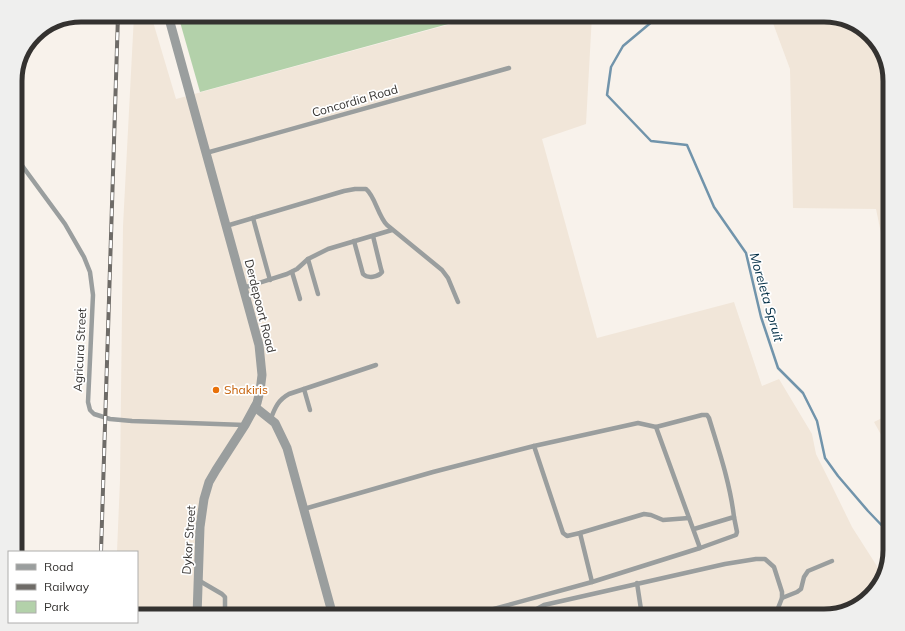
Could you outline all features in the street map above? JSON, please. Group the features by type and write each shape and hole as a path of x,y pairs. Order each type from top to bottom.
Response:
{"street":[{"name":"Derdepoort Road","path":"170,22 259,345 262,375 260,391 255,407"},
{"name":"Dykor Street","path":"196,609 201,519 206,491 216,470 255,407"},
{"path":"255,407 271,418 280,431 287,448 331,609"}],"lane":[{"name":"Concordia Road","path":"206,153 509,68"},
{"name":"Agricura Street","path":"22,166 65,224 84,257 90,272 93,295 88,402 91,412 115,420 245,425"},
{"path":"226,226 362,188 368,191 384,222 442,270 448,278 458,302"},
{"path":"252,218 270,280"},
{"path":"243,288 292,272 308,259 328,249 392,230"},
{"path":"354,241 364,274 370,277 382,272 373,236"},
{"path":"308,259 318,294"},
{"path":"292,272 300,299"},
{"path":"271,418 278,402 282,397 376,365"},
{"path":"304,389 310,410"},
{"path":"304,509 433,472 534,446 638,423 656,427 707,415 728,480 732,498 736,535 592,582 494,609"},
{"path":"656,427 700,548"},
{"path":"534,446 563,533 567,536 644,514 651,515 662,520 689,518"},
{"path":"694,529 734,517"},
{"path":"580,533 592,582"},
{"path":"537,609 544,605 637,583 725,564 764,559 774,567 782,592 782,598 778,609"},
{"path":"782,598 801,589 804,577 808,572 832,561"},
{"path":"198,580 225,597 225,609"},
{"path":"637,583 641,609"}],"shaded area":[{"path":"134,22 153,22 176,99 458,22 592,22 586,124 542,139 597,338 734,302 762,386 779,379 812,434 816,454 852,527 880,570 877,576 866,592 854,601 847,605 824,609 138,609 138,551 117,551 120,480 123,226"},
{"path":"773,22 824,22 843,25 857,32 863,37 877,55 881,66 883,81 883,242 876,209 793,208 790,69"},
{"path":"883,418 883,438 874,422"}],"green space":[{"path":"180,22 455,22 200,92"}],"waterway":[{"name":"Moreleta Spruit","path":"652,22 623,46 611,67 607,95 651,141 687,145 714,207 746,253 761,317 778,368 803,393 817,421 825,458 838,476 883,527"}],"railway":[{"path":"101,551 118,22"}],"place":[{"name":"Shakiris","path":"216,390"}]}
